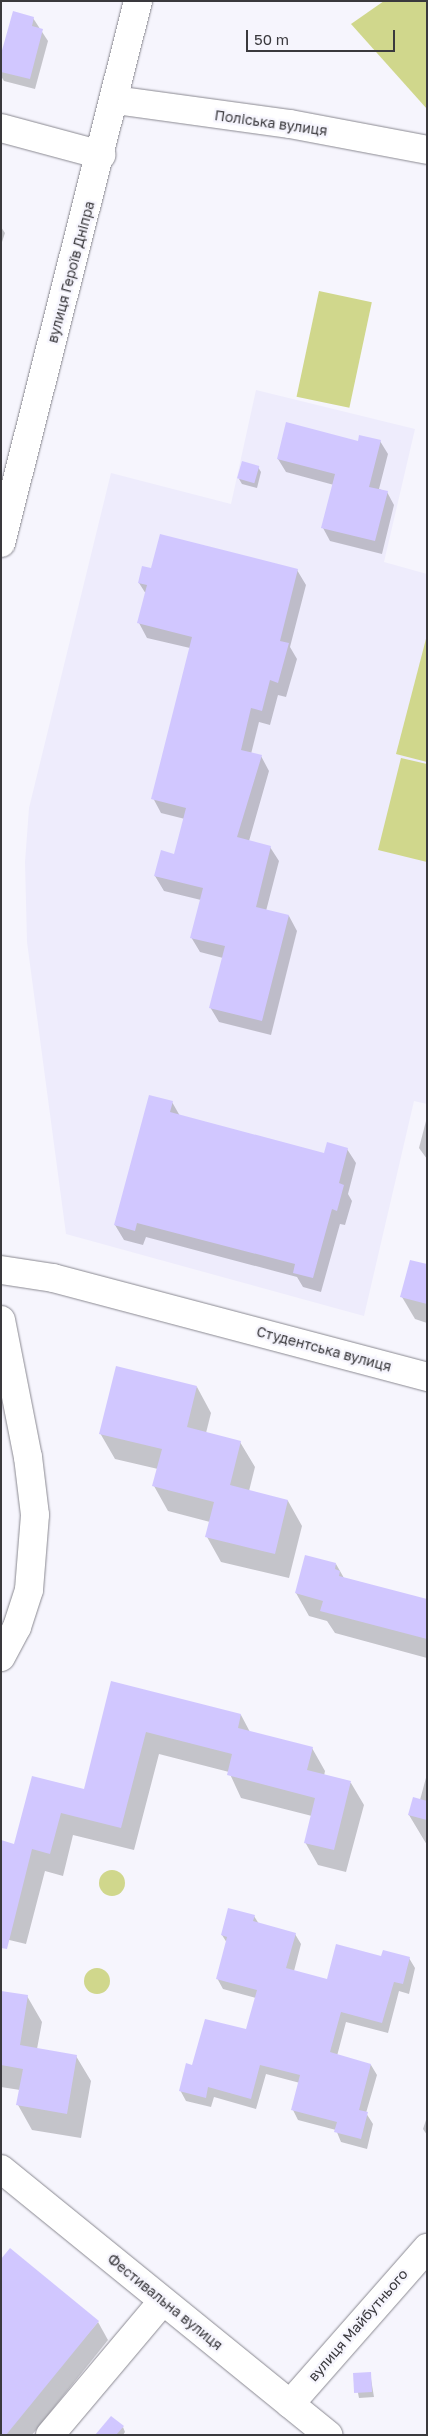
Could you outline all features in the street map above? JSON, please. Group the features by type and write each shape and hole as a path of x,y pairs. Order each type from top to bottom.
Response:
{"street":[{"name":"вулиця Героїв Дніпра","path":"1,543 115,100 138,1"},
{"name":"Поліська вулиця","path":"115,100 299,126 427,150"},
{"path":"1,128 101,155"},
{"name":"Студентська вулиця","path":"1,1270 53,1278 427,1377"},
{"path":"1,1320 28,1457 36,1515 28,1590 17,1626 1,1658"},
{"name":"Фестивальна вулиця","path":"1,2169 328,2435"},
{"name":"вулиця Майбутнього","path":"290,2404 427,2248"},
{"path":"50,2435 164,2301"}],"shaded area":[{"path":"256,390 415,429 384,562 427,574 427,1104 414,1101 364,1316 66,1234 27,942 25,862 29,808 111,473 231,504"}],"green space":[{"path":"384,1 427,1 427,109 351,24"},
{"path":"319,291 372,302 349,408 297,397"},
{"path":"427,635 427,762 396,754"},
{"path":"401,758 427,764 427,862 378,850"},
{"path":"112,1870 121,1874 125,1883 121,1892 112,1896 103,1892 99,1883 103,1874"},
{"path":"97,1968 106,1972 110,1981 106,1990 97,1994 88,1990 84,1981 88,1972"}],"building":[{"path":"13,11 34,17 32,26 43,29 30,79 1,72 1,54"},
{"path":"286,422 358,441 359,435 381,440 369,487 388,491 375,541 321,528 335,474 277,459"},
{"path":"242,461 259,466 254,483 237,478"},
{"path":"160,534 298,569 280,641 289,643 278,683 270,680 262,711 251,708 241,750 262,755 237,837 271,846 256,907 289,915 262,1021 209,1008 225,946 190,938 203,888 154,876 161,850 174,854 186,808 151,799 192,637 137,623 147,585 138,583 142,566 151,568"},
{"path":"149,1095 173,1101 170,1112 324,1153 327,1142 348,1148 339,1183 344,1185 337,1211 332,1209 313,1278 293,1273 295,1264 137,1223 135,1231 114,1225"},
{"path":"410,1260 427,1264 427,1304 400,1297"},
{"path":"116,1366 197,1386 187,1427 241,1441 230,1485 288,1500 275,1554 205,1537 214,1502 152,1486 162,1449 99,1434"},
{"path":"305,1555 336,1563 335,1569 340,1571 339,1576 427,1599 427,1639 320,1611 323,1601 295,1593"},
{"path":"111,1681 241,1714 238,1728 313,1747 307,1770 351,1781 334,1850 304,1843 315,1798 227,1775 232,1754 146,1732 121,1828 61,1813 50,1854 32,1849 7,1949 1,1948 1,1840 14,1844 32,1776 84,1789"},
{"path":"413,1797 427,1801 427,1820 408,1815"},
{"path":"228,1908 255,1915 253,1921 296,1933 286,1968 327,1979 336,1944 381,1956 383,1950 410,1957 403,1984 394,1982 382,2023 341,2012 330,2052 371,2064 359,2110 368,2112 361,2139 334,2132 337,2122 291,2110 300,2075 260,2065 251,2099 208,2087 206,2098 179,2091 186,2063 192,2065 205,2019 246,2029 257,1990 216,1979 227,1937 221,1935"},
{"path":"1,1991 28,1995 20,2045 77,2055 67,2114 16,2105 23,2069 1,2065"},
{"path":"10,2248 99,2321 6,2435 1,2435 1,2259"},
{"path":"371,2372 372,2392 354,2393 353,2373"},
{"path":"111,2416 124,2426 116,2435 95,2435"}]}
